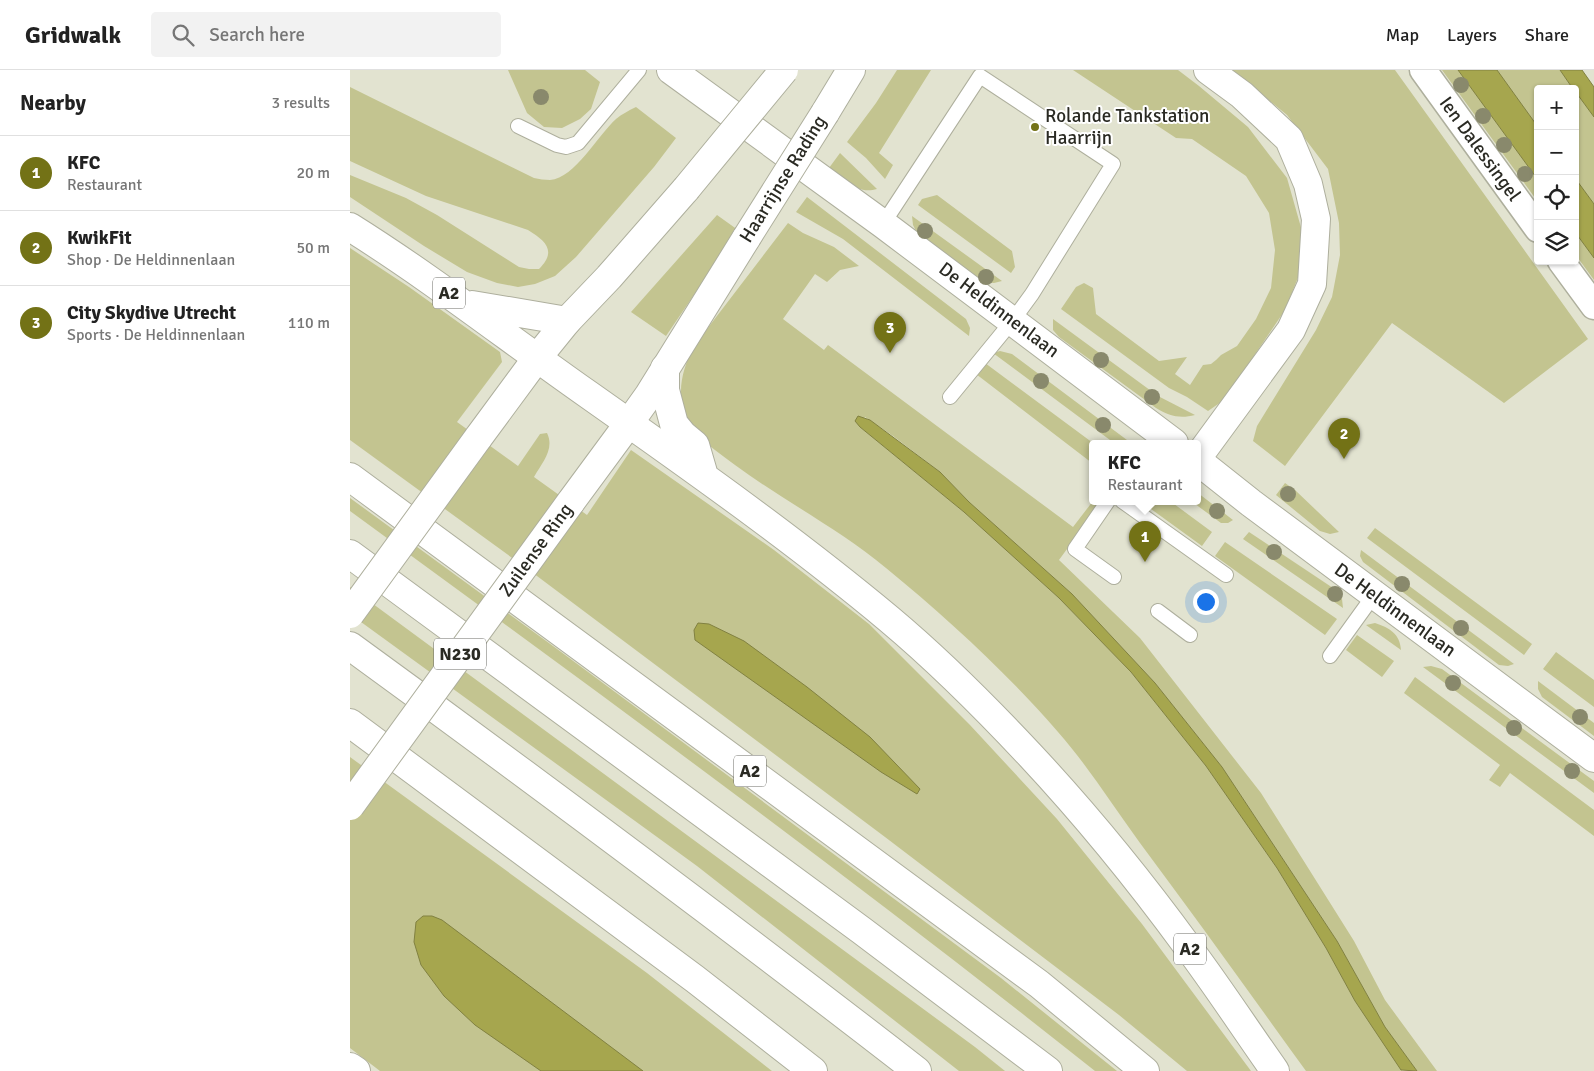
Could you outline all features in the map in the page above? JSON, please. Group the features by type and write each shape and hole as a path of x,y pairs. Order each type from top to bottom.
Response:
{"main road":[{"name":"De Heldinnenlaan","path":"671,70 1013,320 1170,440"},
{"path":"350,614 537,358 567,321 608,278 686,189 784,70"},
{"path":"1201,453 1291,330 1312,284 1316,219 1308,184 1289,139 1242,95 1208,70"},
{"name":"Haarrijnse Rading","path":"716,289 844,81"},
{"name":"A2","path":"350,227 464,303 537,358 704,476 803,550 891,621 966,690 1030,755 1098,832 1188,946 1275,1071"},
{"name":"Zuilense Ring","path":"350,806 649,395 716,289"},
{"name":"A2","path":"464,303 567,321"},
{"path":"665,368 665,390 671,417 683,435 695,445 704,476"},
{"name":"De Heldinnenlaan","path":"1201,463 1250,503 1594,758"},
{"name":"A2","path":"350,477 1039,984 1145,1071"},
{"path":"350,554 861,930 1048,1071"},
{"path":"350,646 509,762 823,998 916,1071"},
{"path":"350,723 695,979 813,1071"},
{"path":"350,1066 356,1071"}],"street":[{"name":"Ien Dalessingel","path":"1423,70 1534,223"},
{"path":"1564,265 1594,306"}],"lane":[{"path":"518,126 557,145 566,147 578,143 639,70"},
{"path":"883,224 980,76 1114,164 1032,294 950,398"},
{"path":"1105,505 1075,548 1114,577"},
{"path":"1128,505 1226,575"},
{"path":"1330,656 1374,595"},
{"path":"1158,611 1190,635"}],"green space":[{"path":"508,70 585,70 600,82 591,109 580,119 562,128 544,127 527,113"},
{"path":"897,70 931,70 879,153 893,165 885,179 866,158 847,142 876,103"},
{"path":"1073,70 1178,70 1248,127 1287,178 1302,231 1299,275 1285,310 1224,400 1208,411 1169,388 1061,309 1076,287 1084,283 1093,288 1096,314 1159,361 1187,357 1175,374 1190,385 1203,365 1211,364 1221,355 1237,346 1256,319 1271,288 1275,250 1269,213 1246,176 1192,139 1176,138"},
{"path":"1232,70 1395,70 1588,339 1504,403 1392,323 1285,466 1253,441 1257,426 1316,330 1332,297 1340,255 1339,223 1328,169 1287,115"},
{"path":"1442,70 1458,70 1534,174 1534,196"},
{"path":"1497,70 1560,70 1570,85 1534,85 1534,121"},
{"path":"350,87 534,178 540,179 550,180 568,172 586,155 616,119 636,107 676,138 654,167 576,257 555,276 535,284 518,287 497,283 467,272 350,197 350,175 406,198 437,215 519,267 539,269 547,257 547,247 544,242 528,230 426,196 350,161"},
{"path":"1579,96 1594,117 1594,204 1579,183"},
{"path":"840,153 877,189 863,190 857,188 829,168"},
{"path":"937,195 1012,251 1015,267 1011,273 918,205 922,199"},
{"path":"807,197 966,319 970,328 969,336 843,239 796,212"},
{"path":"717,215 738,230 666,336 631,312"},
{"path":"912,216 1002,281 994,283 984,282 917,233 913,225"},
{"path":"788,223 803,233 834,247 859,266 840,270 827,282 815,274 783,319 824,350 828,345 1073,527 1090,505 1099,505 1059,560 1140,638 1261,793 1354,941 1385,1000 1437,1071 1417,1071 1385,1027 1337,941 1222,767 1155,683 1072,594 969,502 940,472 865,417 860,427 964,512 1059,598 1131,672 1206,766 1277,868 1326,948 1355,1001 1402,1071 1306,1071 1080,758 1018,688 954,626 886,568 735,465 700,437 686,415 682,406 681,396 683,375 694,346"},
{"path":"1579,237 1594,258 1594,280 1579,259"},
{"path":"350,248 409,287 500,352 502,362 457,422 518,466 540,434 547,433 549,450 534,477 587,515 631,450 774,550 869,624 970,725 1057,819 1142,924 1251,1071 1187,1071 1119,1015 885,837 537,576 350,440"},
{"path":"1053,319 1158,396 1195,415 1175,416 1156,408 1059,337 1053,330"},
{"path":"1000,351 1012,354 1127,440 1110,440 993,353"},
{"path":"985,363 1089,440 1089,461 976,374"},
{"path":"1285,483 1295,490 1339,532 1330,534 1320,531 1276,495"},
{"path":"1201,495 1233,520 1228,523 1221,523 1196,505 1201,505"},
{"path":"350,498 1001,978 1117,1071 1095,1071 819,857 350,511"},
{"path":"1146,505 1175,505 1212,532 1202,546"},
{"path":"1375,528 1532,644 1524,655 1367,538"},
{"path":"1249,532 1339,592 1343,608 1243,539"},
{"path":"1225,542 1337,619 1325,635 1215,556"},
{"path":"1361,550 1514,664 1508,666 1499,665 1363,562 1360,556"},
{"path":"350,587 1005,1071 959,1071 697,866 350,614"},
{"path":"1375,623 1393,632 1399,640 1401,650 1366,625"},
{"path":"1357,635 1394,661 1382,677 1346,650"},
{"path":"1556,652 1594,680 1594,707 1543,669"},
{"path":"1431,666 1442,669 1594,781 1594,793 1423,667"},
{"path":"1415,677 1594,810 1594,836 1510,773 1500,787 1489,780 1500,765 1404,693"},
{"path":"1538,681 1594,723 1594,736 1542,697 1538,689"},
{"path":"350,757 647,973 772,1071 380,1071 350,1048"}],"shaded area":[{"path":"1458,70 1497,70 1534,121 1534,174"},
{"path":"1560,70 1582,70 1594,87 1594,117 1579,96 1579,85 1570,85"},
{"path":"1579,183 1594,204 1594,258 1579,237"},
{"path":"858,416 870,420 940,472 969,502 1072,594 1155,683 1222,767 1337,941 1385,1027 1417,1071 1401,1070 1355,1001 1326,948 1277,868 1206,766 1131,672 1059,598 964,512 860,427 855,421"},
{"path":"698,623 709,624 744,641 807,687 870,737 920,789 917,794 881,772 695,640 694,630"},
{"path":"423,916 432,916 442,920 643,1071 541,1071 475,1025 444,996 421,965 414,942 416,922"}],"place":[{"name":"Rolande Tankstation Haarrijn","path":"1035,127"},
{"name":"City Skydive Utrecht","path":"890,353"},
{"name":"KwikFit","path":"1344,459"},
{"name":"KFC","path":"1145,562"}]}
